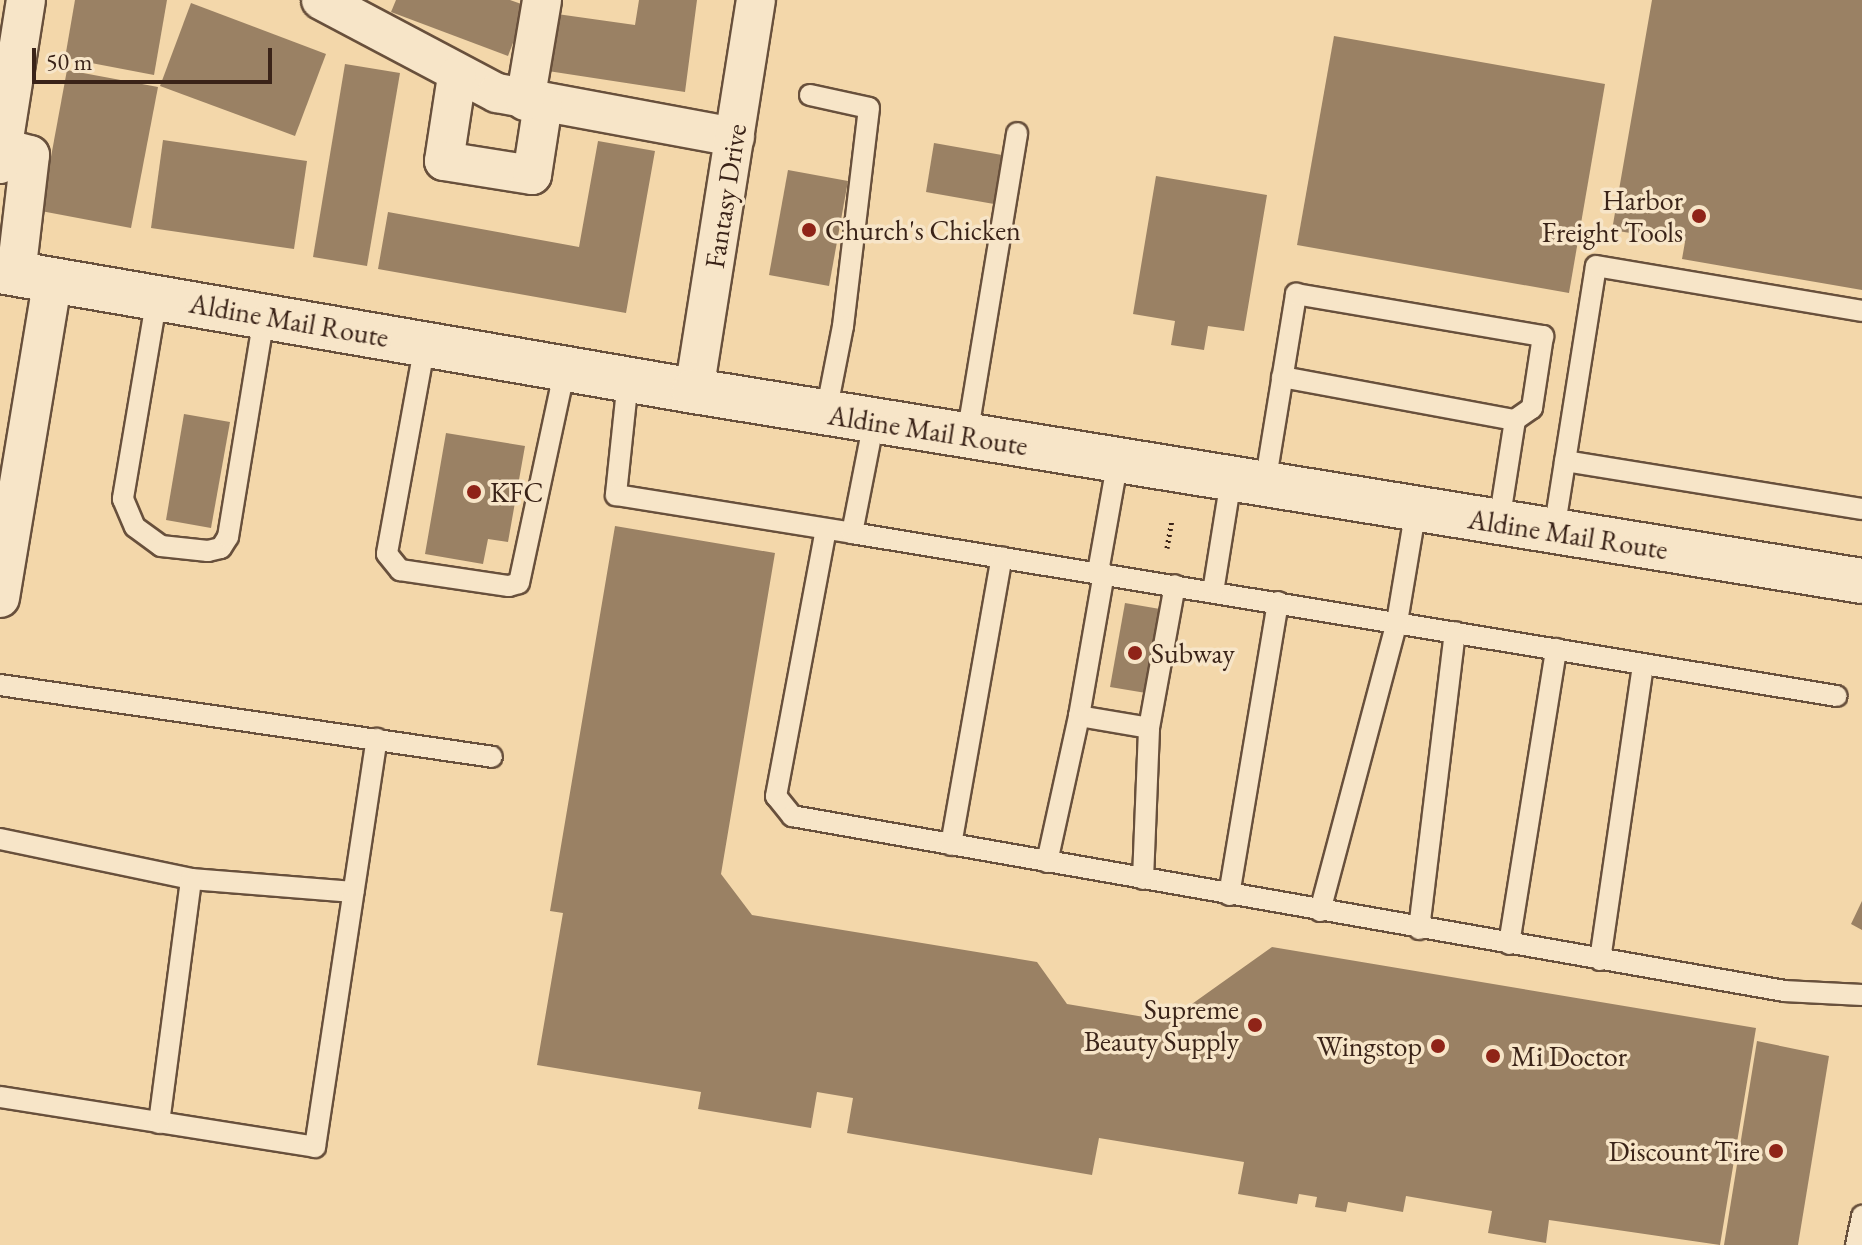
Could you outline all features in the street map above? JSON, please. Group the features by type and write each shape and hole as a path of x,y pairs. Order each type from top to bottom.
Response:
{"main road":[{"name":"Aldine Mail Route","path":"14,274 874,421 1861,580"}],"street":[{"path":"0,598 14,274 30,155 1,153 26,0"},
{"path":"321,0 457,76 534,102 735,137"},
{"path":"457,76 444,161 532,175 542,0"},
{"name":"Fantasy Drive","path":"694,391 756,0"}],"lane":[{"path":"810,95 869,108 826,413"},
{"path":"967,436 1017,133"},
{"path":"1554,531 1596,266 1862,311"},
{"path":"1213,592 1282,377 1296,294 1543,336 1532,408 1515,420 1282,377"},
{"path":"157,297 123,499 135,527 161,546 208,551 221,548 228,537 264,316"},
{"path":"425,344 387,554 400,570 509,586 519,583 565,369"},
{"path":"628,380 616,495 1837,696"},
{"path":"1499,522 1515,420"},
{"path":"852,533 874,421"},
{"path":"1047,862 1079,716 1118,460"},
{"path":"1565,461 1862,509"},
{"path":"1320,911 1397,622 1416,509"},
{"path":"826,529 776,796 792,816 1784,991 1862,995"},
{"path":"951,845 1002,557"},
{"path":"1143,879 1149,728 1175,585"},
{"path":"1229,895 1278,602"},
{"path":"1419,929 1455,632"},
{"path":"1509,944 1556,649"},
{"path":"1600,960 1643,664"},
{"path":"0,685 492,757"},
{"path":"1079,716 1149,728"},
{"path":"0,1097 315,1147 377,739"},
{"path":"0,839 191,879 353,892"},
{"path":"159,1123 191,879"},
{"path":"1856,1245 1862,1216"}],"path":[{"path":"1167,548 1172,519"}],"building":[{"path":"75,0 167,0 154,75 65,58"},
{"path":"396,0 510,0 527,6 508,56 391,12"},
{"path":"639,0 697,0 685,92 548,71 557,14 635,25"},
{"path":"1652,0 1862,0 1862,290 1682,259 1685,242 1612,230"},
{"path":"191,3 326,54 295,136 160,86"},
{"path":"1334,36 1605,84 1569,293 1297,245"},
{"path":"345,64 400,73 367,266 313,257"},
{"path":"67,70 158,87 131,228 41,211"},
{"path":"163,140 307,161 294,249 151,228"},
{"path":"598,141 655,151 626,313 378,269 388,212 579,247"},
{"path":"934,143 1002,155 994,204 926,192"},
{"path":"788,170 848,181 829,286 769,275"},
{"path":"1156,176 1267,195 1244,331 1208,326 1204,350 1171,345 1175,321 1133,314"},
{"path":"184,414 230,422 211,528 166,520"},
{"path":"446,433 525,446 508,542 488,539 483,564 425,554"},
{"path":"615,526 775,553 721,874 752,915 1037,962 1067,1004 1168,1021 1272,947 1756,1028 1720,1245 1549,1220 1546,1243 1488,1233 1492,1211 1406,1196 1403,1212 1348,1202 1346,1212 1315,1207 1317,1197 1299,1194 1297,1204 1238,1194 1244,1162 1099,1138 1092,1175 847,1133 853,1098 817,1092 811,1128 698,1109 701,1092 537,1065 563,913 550,911"},
{"path":"1125,603 1160,609 1146,693 1110,687"},
{"path":"1862,901 1862,930 1851,924"},
{"name":"Discount Tire","path":"1757,1041 1829,1056 1798,1245 1724,1245"}],"place":[{"name":"Harbor Freight Tools","path":"1699,216"},
{"name":"Church's Chicken","path":"809,230"},
{"name":"KFC","path":"474,492"},
{"name":"Subway","path":"1135,653"},
{"name":"Supreme Beauty Supply","path":"1255,1025"},
{"name":"Wingstop","path":"1438,1046"},
{"name":"Mi Doctor","path":"1493,1056"},
{"name":"Discount Tire","path":"1776,1151"}]}
